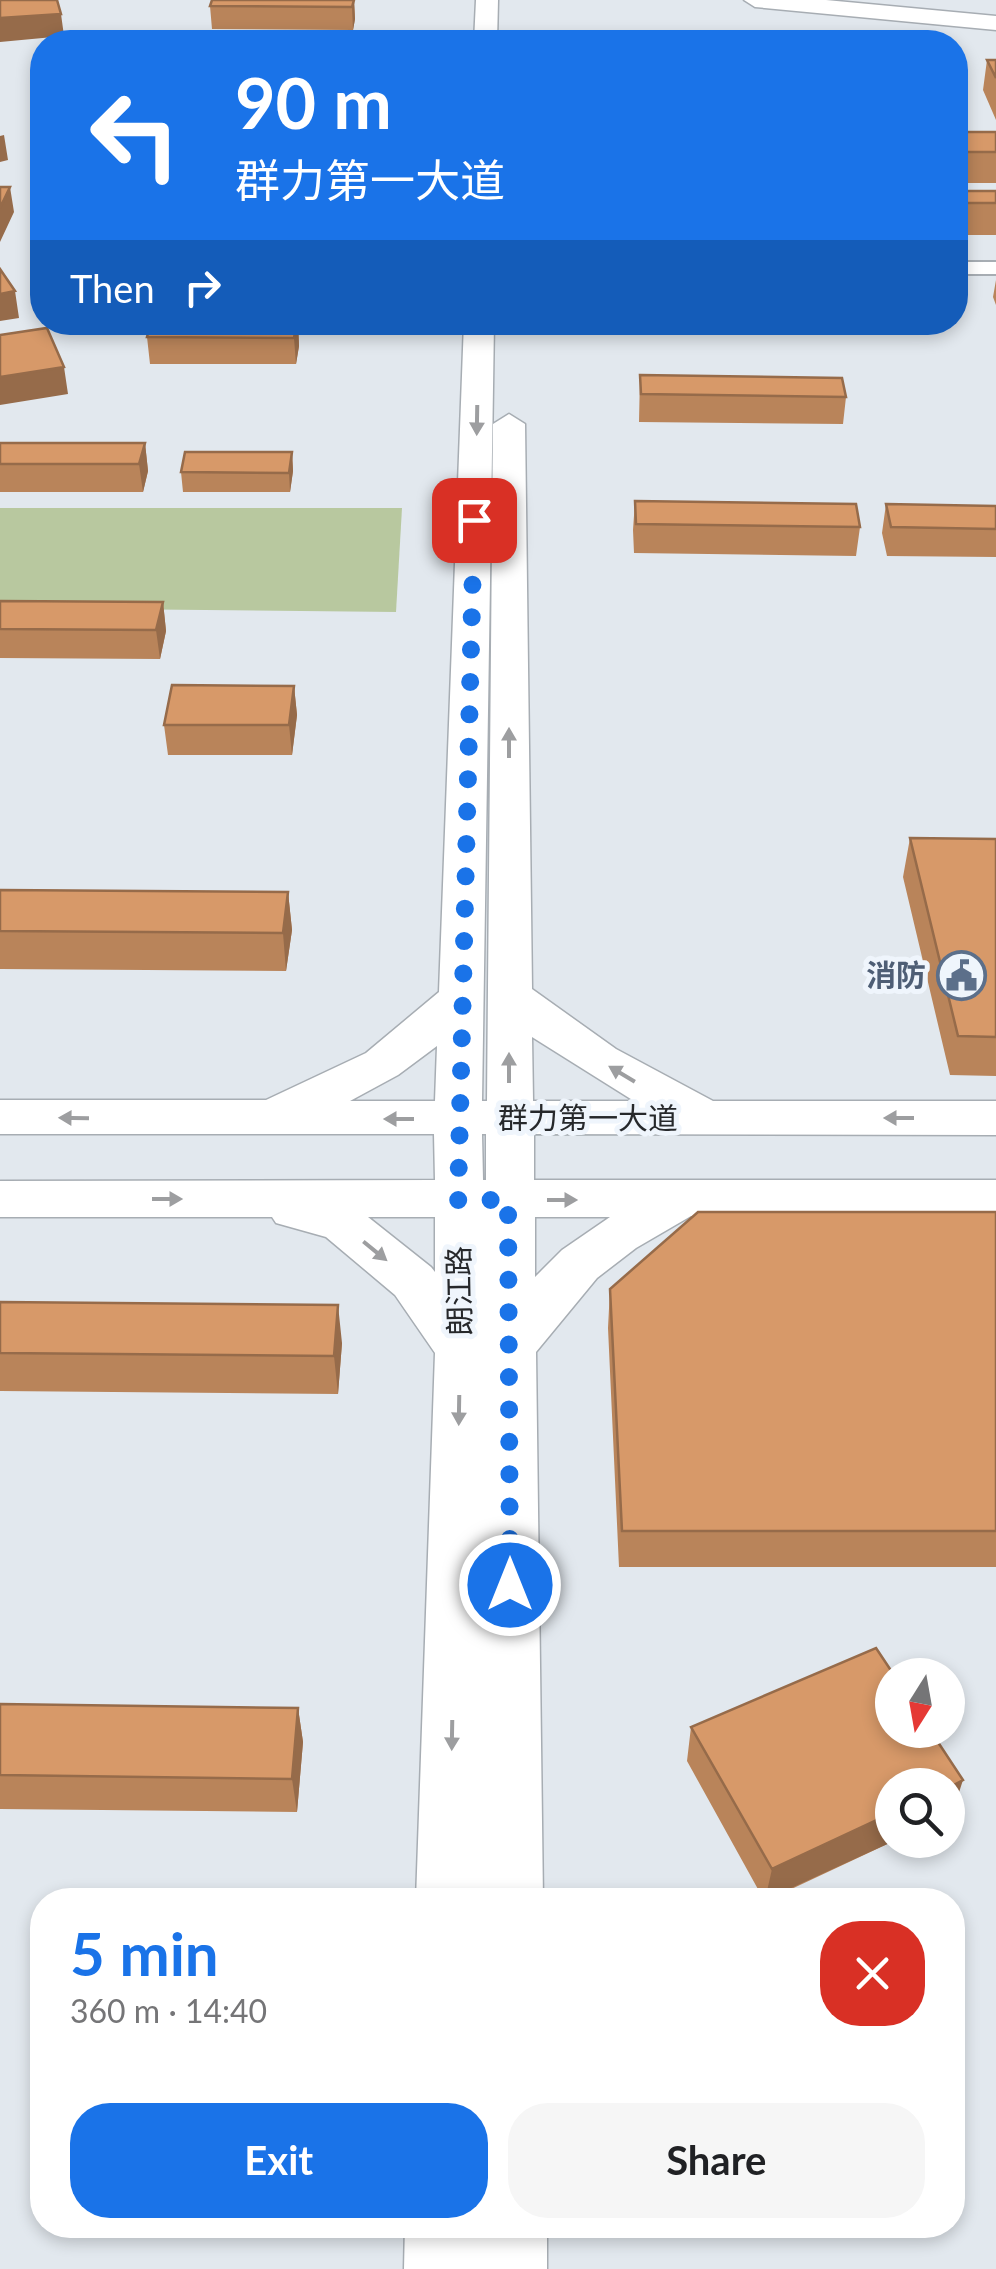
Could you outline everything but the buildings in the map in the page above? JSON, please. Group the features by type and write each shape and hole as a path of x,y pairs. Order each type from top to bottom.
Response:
{"main road":[{"path":"486,30 487,0"},
{"path":"509,0 509,30"},
{"path":"754,0 996,20"},
{"path":"825,0 996,20"},
{"name":"朗江路","path":"479,335 486,993 508,1120 510,1888"},
{"name":"朗江路","path":"448,1888 460,1350 458,1119 486,993 509,335"},
{"path":"253,1120 342,1088 421,1040 486,993 644,1088 708,1119"},
{"name":"群力第一大道","path":"0,1117 996,1118"},
{"path":"0,1199 996,1198"},
{"path":"256,1200 342,1223 413,1281 460,1350"},
{"path":"510,1349 556,1284 570,1271 614,1234 683,1200"},
{"path":"440,2238 440,2269"},
{"path":"511,2238 511,2269"}],"street":[{"path":"968,268 996,268"}],"green space":[{"path":"0,508 402,508 396,612 0,608"}],"place":[{"name":"消防","path":"961,976"}],"route":[{"path":"474,520 458,1200 508,1200 510,1585"}]}
